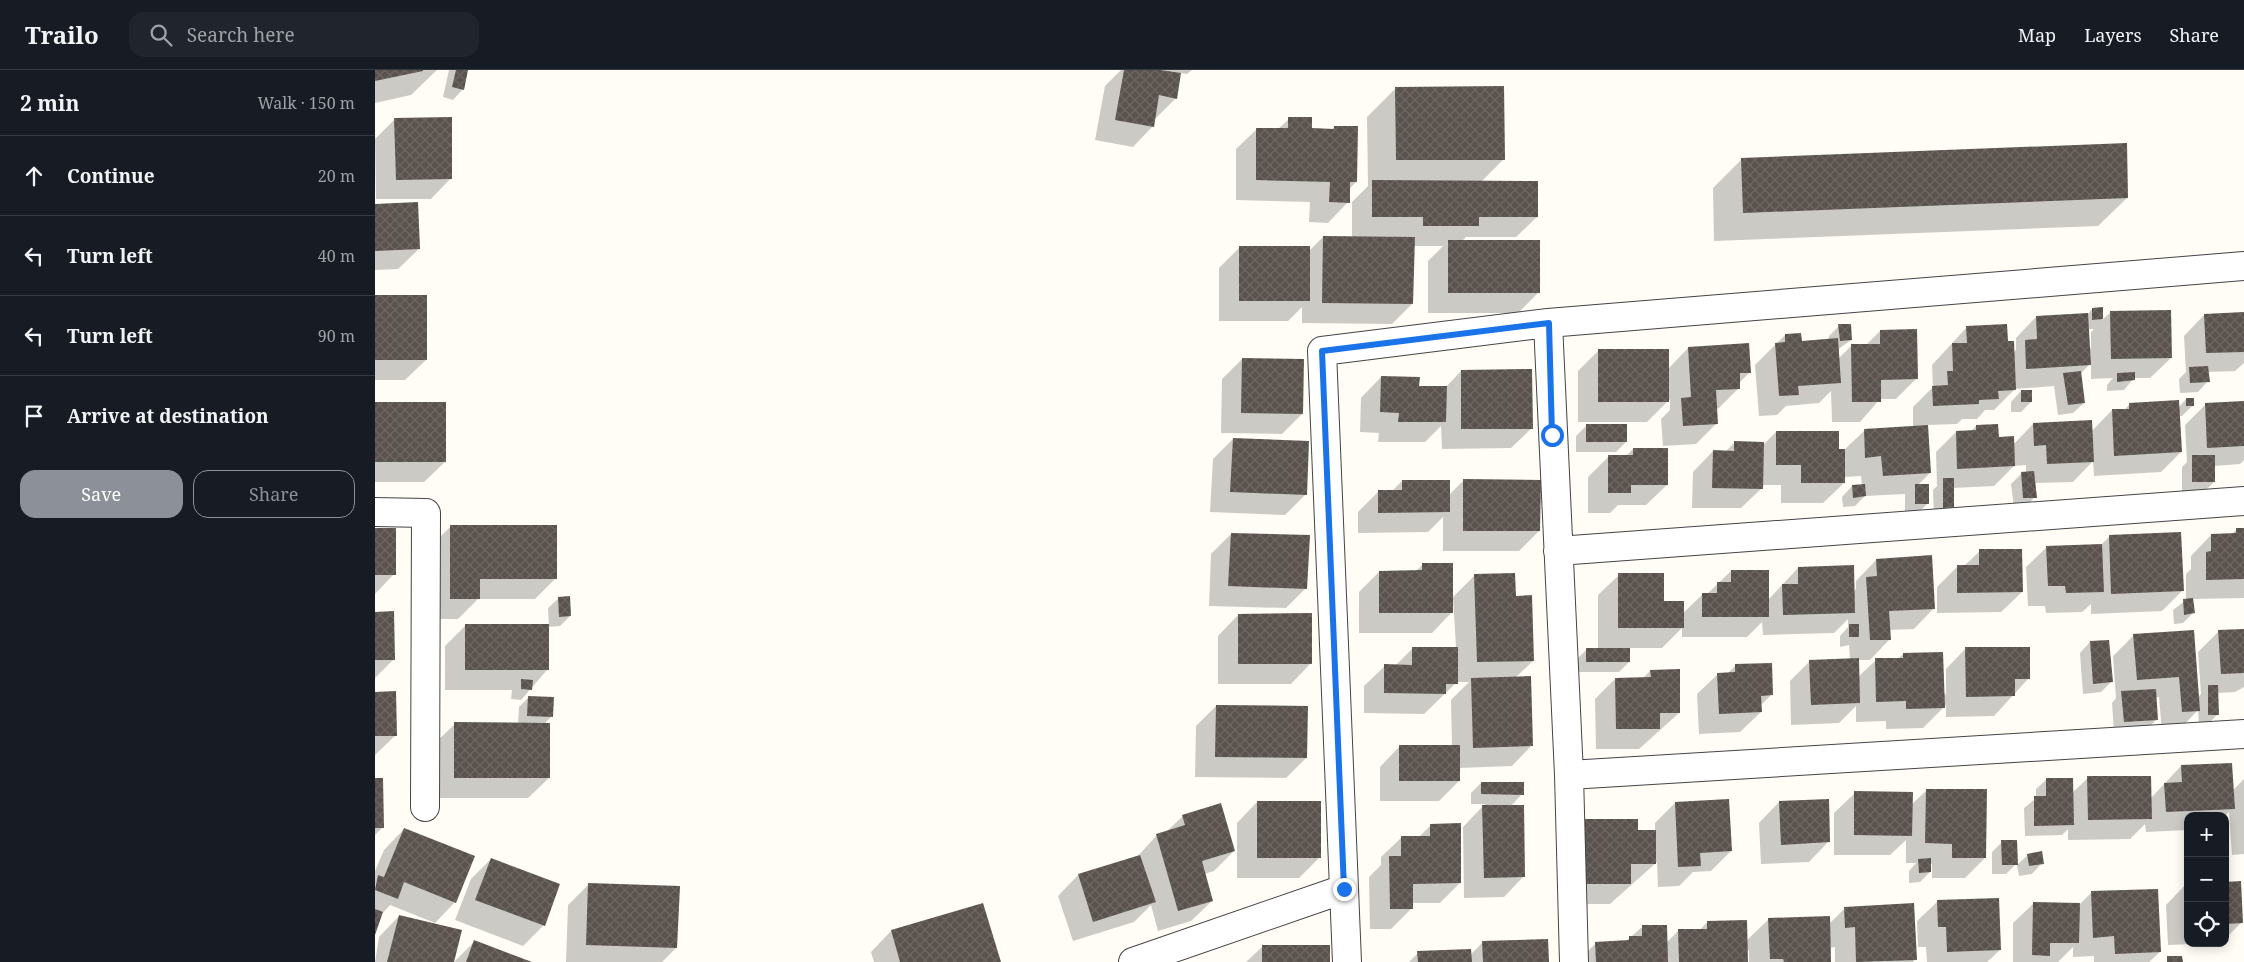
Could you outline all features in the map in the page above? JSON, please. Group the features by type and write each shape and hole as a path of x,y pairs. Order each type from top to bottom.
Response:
{"street":[{"path":"1347,962 1322,351 1549,323 2244,266"},
{"path":"1549,323 1569,775 1574,962"},
{"path":"1558,551 2244,501"},
{"path":"375,512 426,513 425,807"},
{"path":"1569,775 2244,734"},
{"path":"1133,962 1344,889"}],"building":[{"path":"375,70 423,70 423,71 375,81"},
{"path":"456,70 468,70 464,90 452,87"},
{"path":"1124,70 1160,70 1181,73 1177,99 1159,95 1154,127 1115,120"},
{"path":"1504,86 1505,160 1396,160 1395,87"},
{"path":"452,117 452,179 396,180 394,118"},
{"path":"1288,117 1312,117 1312,128 1334,129 1334,126 1358,126 1357,182 1350,182 1350,203 1329,202 1330,182 1256,180 1256,128 1288,128"},
{"path":"2127,143 2128,198 1743,213 1741,158"},
{"path":"1372,180 1538,181 1538,217 1479,217 1479,226 1423,226 1423,217 1372,217"},
{"path":"418,202 420,249 375,251 375,204"},
{"path":"1323,236 1415,237 1413,304 1322,303"},
{"path":"1448,240 1540,240 1540,293 1448,293"},
{"path":"1239,246 1310,246 1310,301 1239,301"},
{"path":"375,295 427,295 427,360 375,360"},
{"path":"2103,307 2103,319 2092,320 2092,308"},
{"path":"2171,310 2172,358 2111,359 2110,311"},
{"path":"2244,312 2244,352 2206,353 2204,314"},
{"path":"2088,313 2091,365 2026,369 2025,340 2037,339 2036,316"},
{"path":"1838,324 1851,324 1852,340 1840,341"},
{"path":"2007,324 2008,341 2014,341 2016,390 1998,391 1999,399 1979,400 1979,404 1933,406 1932,386 1948,385 1947,371 1953,371 1952,343 1967,343 1966,326"},
{"path":"1917,329 1918,379 1881,380 1881,402 1852,402 1851,344 1880,344 1880,330"},
{"path":"1801,333 1802,341 1838,338 1841,383 1798,386 1799,395 1779,396 1775,343 1785,342 1785,334"},
{"path":"1749,343 1751,373 1740,373 1740,389 1716,390 1718,424 1683,426 1681,398 1691,397 1688,347"},
{"path":"1598,349 1669,349 1669,402 1598,402"},
{"path":"1242,358 1304,359 1303,414 1241,413"},
{"path":"2208,366 2210,382 2190,383 2189,367"},
{"path":"1532,369 1533,429 1461,429 1461,370"},
{"path":"2081,371 2085,403 2068,405 2063,373"},
{"path":"2135,372 2135,380 2117,382 2117,373"},
{"path":"1381,376 1420,377 1419,386 1447,386 1446,422 1398,422 1399,413 1380,412"},
{"path":"2021,390 2032,390 2032,402 2021,402"},
{"path":"2186,398 2194,398 2194,406 2186,406"},
{"path":"2179,400 2182,452 2114,456 2112,409 2129,409 2129,403"},
{"path":"2244,401 2244,446 2207,448 2205,403"},
{"path":"375,402 446,402 446,462 375,462"},
{"path":"2092,420 2094,462 2047,464 2046,445 2034,446 2033,423"},
{"path":"1586,424 1627,424 1627,442 1586,442"},
{"path":"1998,424 1999,437 2014,436 2015,466 1957,469 1956,431 1976,430 1976,425"},
{"path":"1928,425 1931,473 1883,476 1881,456 1865,458 1864,429"},
{"path":"1776,431 1839,431 1839,449 1845,449 1845,483 1801,483 1801,465 1776,465"},
{"path":"1233,438 1309,441 1307,495 1230,492"},
{"path":"1734,441 1764,442 1763,489 1712,488 1713,450 1734,451"},
{"path":"1633,448 1668,448 1668,485 1631,485 1631,493 1608,493 1608,455 1633,455"},
{"path":"2192,455 2215,455 2215,482 2192,482"},
{"path":"2034,471 2037,498 2023,498 2021,472"},
{"path":"1943,478 1954,478 1954,507 1943,508"},
{"path":"1463,479 1541,480 1540,531 1463,531"},
{"path":"1402,480 1450,480 1450,512 1378,513 1378,490 1402,490"},
{"path":"1865,484 1866,496 1853,498 1852,485"},
{"path":"1915,484 1929,484 1929,504 1915,504"},
{"path":"450,525 557,525 557,579 480,579 480,599 450,599"},
{"path":"375,528 396,528 396,575 375,575"},
{"path":"2236,528 2244,528 2244,579 2206,580 2206,552 2211,551 2211,534 2236,533"},
{"path":"2181,532 2184,591 2111,594 2109,535"},
{"path":"1231,533 1310,535 1307,589 1228,586"},
{"path":"2102,544 2104,592 2066,593 2065,586 2048,586 2046,546"},
{"path":"1979,549 2022,549 2023,592 1957,593 1957,565 1979,565"},
{"path":"1932,555 1935,609 1889,611 1891,640 1870,640 1866,577 1877,576 1876,559"},
{"path":"1422,563 1453,563 1453,613 1379,613 1379,571 1422,570"},
{"path":"1854,565 1855,613 1783,615 1782,584 1798,584 1798,567"},
{"path":"1731,570 1769,570 1769,617 1702,617 1702,593 1717,593 1717,582 1731,582"},
{"path":"1515,573 1516,596 1532,595 1534,661 1477,662 1474,574"},
{"path":"1618,573 1664,573 1664,601 1684,601 1684,628 1618,628"},
{"path":"570,596 571,616 559,617 558,597"},
{"path":"2193,598 2195,613 2184,615 2183,599"},
{"path":"394,611 395,660 375,660 375,612"},
{"path":"1312,613 1312,664 1238,664 1238,614"},
{"path":"465,624 549,624 549,670 465,670"},
{"path":"1849,624 1859,624 1859,637 1849,637"},
{"path":"2244,629 2244,673 2221,674 2218,630"},
{"path":"2194,630 2200,711 2182,712 2179,677 2137,680 2133,634"},
{"path":"2109,640 2113,682 2093,684 2090,641"},
{"path":"1412,647 1458,647 1458,684 1446,684 1446,694 1384,693 1384,664 1412,665"},
{"path":"1965,647 2030,647 2030,679 2015,679 2015,696 1966,697"},
{"path":"1586,648 1630,648 1630,662 1586,662"},
{"path":"1943,652 1945,708 1906,709 1906,701 1876,702 1875,658 1903,658 1903,653"},
{"path":"1859,658 1860,703 1811,705 1809,660"},
{"path":"1772,663 1773,695 1761,696 1762,712 1719,714 1717,673 1735,672 1735,664"},
{"path":"1680,669 1680,713 1660,713 1660,729 1616,729 1615,678 1651,677 1650,670"},
{"path":"1531,676 1533,746 1473,748 1471,678"},
{"path":"521,679 533,680 532,690 521,689"},
{"path":"2208,685 2218,685 2219,715 2208,715"},
{"path":"2156,689 2158,720 2124,722 2121,691"},
{"path":"396,691 397,736 375,736 375,692"},
{"path":"528,696 554,697 553,717 527,716"},
{"path":"1216,705 1308,706 1307,758 1215,757"},
{"path":"454,722 550,723 550,778 454,778"},
{"path":"1399,745 1460,745 1460,781 1399,781"},
{"path":"2232,763 2235,809 2166,812 2164,783 2182,782 2181,765"},
{"path":"2087,776 2151,776 2152,819 2088,820"},
{"path":"375,778 383,778 384,828 375,828"},
{"path":"2046,778 2073,778 2074,825 2034,826 2034,796 2046,796"},
{"path":"1481,782 1524,782 1524,795 1481,794"},
{"path":"1926,789 1987,789 1986,858 1952,858 1952,844 1925,843"},
{"path":"1854,791 1913,792 1912,836 1854,835"},
{"path":"1729,799 1732,851 1700,853 1701,866 1678,867 1675,802"},
{"path":"1829,799 1830,842 1781,845 1779,801"},
{"path":"1257,801 1321,801 1321,858 1257,858"},
{"path":"1221,803 1235,851 1202,861 1213,901 1178,911 1156,834 1185,825 1182,815"},
{"path":"1482,805 1524,805 1525,877 1484,878"},
{"path":"1583,819 1638,819 1638,830 1656,830 1656,864 1631,864 1631,884 1583,884"},
{"path":"1461,823 1461,883 1413,884 1413,909 1390,909 1389,856 1401,856 1401,836 1430,836 1430,824"},
{"path":"404,828 475,856 456,903 404,882 398,899 375,890 378,875 384,877"},
{"path":"2001,840 2017,840 2018,865 2002,865"},
{"path":"2042,851 2044,864 2029,866 2027,854"},
{"path":"1140,855 1156,902 1093,922 1078,874"},
{"path":"491,858 560,884 545,926 475,900"},
{"path":"1931,858 1931,872 1919,873 1918,859"},
{"path":"2241,881 2243,923 2229,924 2229,882"},
{"path":"588,883 680,886 677,948 586,945"},
{"path":"2158,889 2161,952 2115,954 2114,936 2093,938 2091,891"},
{"path":"1999,898 2001,950 1947,952 1946,927 1938,927 1937,900"},
{"path":"2033,902 2080,903 2079,943 2050,943 2050,956 2032,955"},
{"path":"983,903 1001,962 900,962 891,930"},
{"path":"1914,903 1917,960 1856,962 1855,927 1845,928 1844,907"},
{"path":"375,909 383,912 375,935"},
{"path":"399,915 462,930 454,962 387,962"},
{"path":"1830,916 1831,962 1784,962 1783,959 1770,959 1768,918"},
{"path":"1747,920 1748,962 1679,962 1678,929 1707,929 1707,921"},
{"path":"1642,925 1667,925 1668,962 1596,962 1595,942 1629,940 1629,936 1642,936"},
{"path":"1548,939 1549,962 1483,962 1482,941"},
{"path":"474,940 532,962 466,962"},
{"path":"1262,945 1330,945 1330,962 1262,962"},
{"path":"1471,949 1472,962 1418,962 1417,951"},
{"path":"2167,956 2182,956 2183,962 2167,962"}],"route":[{"path":"1344,889 1322,351 1549,323 1552,435"}]}
